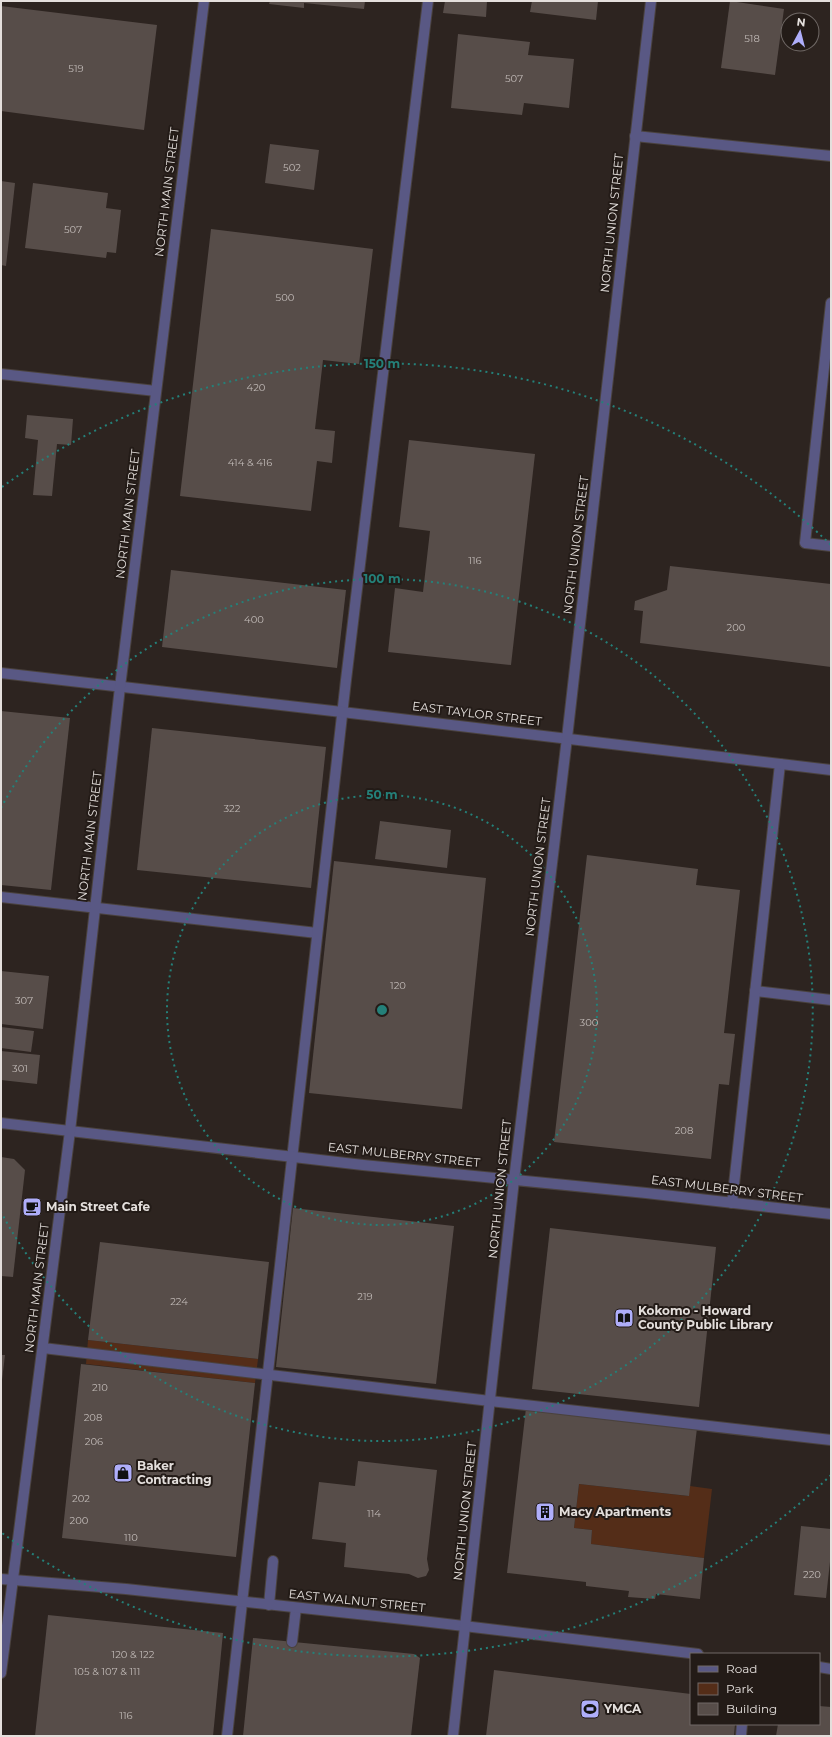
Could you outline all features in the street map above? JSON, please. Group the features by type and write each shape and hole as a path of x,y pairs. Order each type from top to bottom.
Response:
{"street":[{"name":"NORTH MAIN STREET","path":"1,1673 70,1131 120,687 204,1"},
{"path":"227,1736 342,712 428,1"},
{"name":"NORTH UNION STREET","path":"453,1736 514,1180 567,738 651,1"},
{"path":"635,136 831,156"},
{"path":"831,304 804,543 831,546"},
{"path":"1,374 156,391"},
{"name":"EAST TAYLOR STREET","path":"1,673 831,770"},
{"path":"732,1203 780,764"},
{"path":"1,897 317,933"},
{"path":"755,991 831,1000"},
{"name":"EAST MULBERRY STREET","path":"1,1123 831,1214"},
{"path":"42,1348 831,1440"},
{"path":"269,1605 273,1561"},
{"name":"EAST WALNUT STREET","path":"1,1579 126,1589 465,1626 690,1653"},
{"path":"292,1642 296,1608"},
{"path":"820,1667 831,1669"},
{"path":"741,1736 742,1725"}],"green space":[{"path":"88,1340 258,1359 255,1383 86,1364"},
{"path":"579,1484 688,1496 690,1486 712,1489 704,1558 591,1544 592,1530 574,1528"}],"building":[{"path":"270,1 365,1 364,9 304,3 304,8 269,4"},
{"path":"445,1 487,1 486,17 443,13"},
{"path":"532,1 598,1 596,20 530,12"},
{"path":"730,1 784,9 784,12 780,12 780,38 775,75 721,68"},
{"path":"1,6 157,25 144,130 1,111"},
{"path":"458,34 530,42 528,55 574,59 569,108 524,103 522,115 451,108"},
{"path":"270,144 319,150 314,190 265,183"},
{"path":"1,181 15,183 6,266 1,265"},
{"path":"33,183 108,193 106,208 121,210 116,253 107,252 106,258 25,248"},
{"path":"211,229 373,249 359,364 323,360 315,429 335,431 332,463 317,461 311,511 180,496"},
{"path":"27,415 73,419 71,445 57,444 52,496 33,495 38,440 25,438"},
{"path":"409,440 535,454 511,665 388,652 395,588 423,592 430,531 399,527"},
{"path":"670,566 831,584 831,667 640,643 643,611 634,610 635,601 667,590"},
{"path":"171,570 346,590 337,668 162,647"},
{"path":"1,711 70,718 51,890 1,885"},
{"path":"152,728 326,747 311,888 137,870"},
{"path":"380,821 451,830 447,868 375,859"},
{"path":"587,855 698,869 696,885 740,890 724,1033 735,1034 729,1085 719,1084 711,1159 554,1142"},
{"path":"334,861 486,878 462,1109 309,1093"},
{"path":"1,971 49,976 43,1029 1,1024"},
{"path":"1,1027 34,1031 31,1052 1,1048"},
{"path":"1,1051 40,1055 37,1084 1,1080"},
{"path":"1,1157 14,1159 25,1170 13,1277 1,1276"},
{"path":"293,1208 454,1226 436,1384 276,1367"},
{"name":"Kokomo - Howard County Public Library","path":"550,1228 716,1247 699,1407 532,1389"},
{"path":"100,1242 269,1262 258,1359 88,1340"},
{"path":"1,1355 5,1355 2,1380 1,1380"},
{"path":"81,1364 255,1383 236,1557 62,1538"},
{"name":"Macy Apartments","path":"526,1408 697,1428 689,1496 579,1484 574,1528 592,1530 591,1544 704,1558 700,1599 656,1594 655,1599 628,1597 629,1591 586,1586 586,1582 507,1573"},
{"path":"358,1461 437,1470 427,1559 429,1570 426,1576 418,1578 409,1574 344,1567 346,1543 312,1539 319,1482 355,1486"},
{"path":"801,1526 831,1529 831,1553 826,1598 794,1595"},
{"path":"48,1615 223,1633 213,1736 35,1736"},
{"path":"253,1638 414,1654 420,1658 411,1736 243,1736"},
{"name":"YMCA","path":"494,1670 690,1694 690,1725 735,1725 734,1736 486,1736"},
{"path":"820,1706 831,1707 831,1736 776,1736 778,1725 820,1725"}],"place":[{"name":"Main Street Cafe","path":"32,1207"},
{"name":"Kokomo - Howard County Public Library","path":"624,1318"},
{"name":"Baker Contracting","path":"123,1473"},
{"name":"Macy Apartments","path":"545,1512"},
{"name":"YMCA","path":"590,1709"}]}
